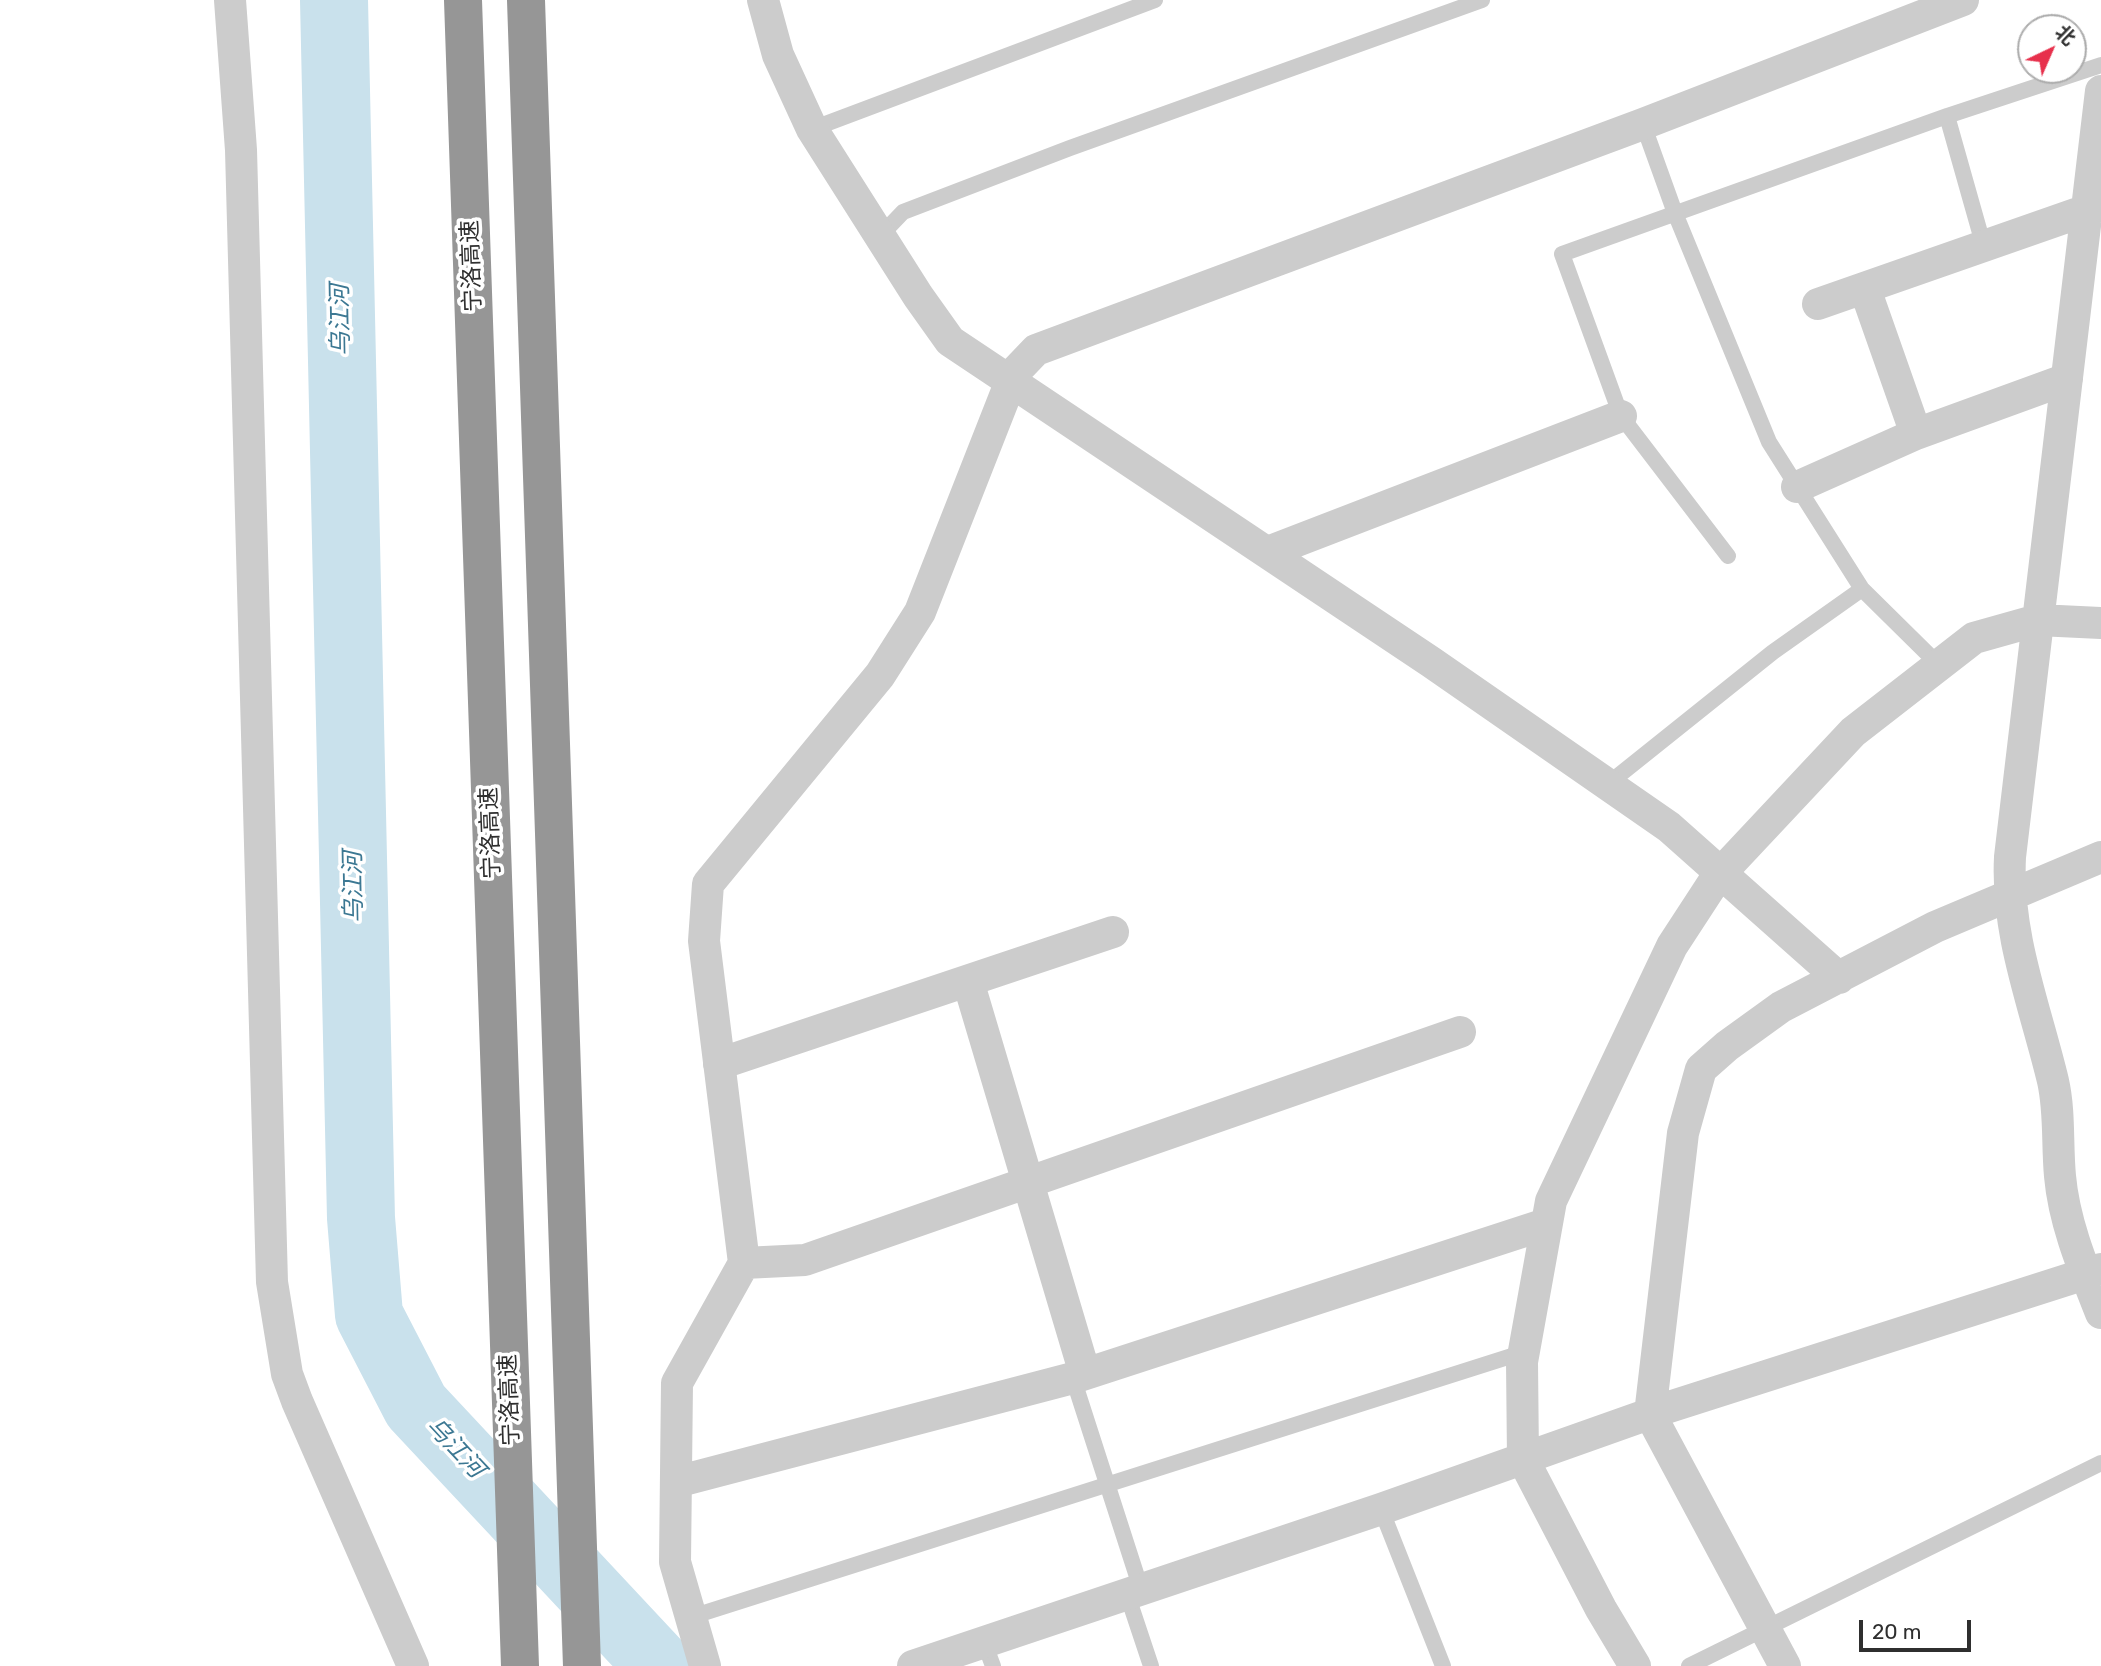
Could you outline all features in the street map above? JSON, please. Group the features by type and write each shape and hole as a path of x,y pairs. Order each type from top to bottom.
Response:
{"highway":[{"name":"宁洛高速","path":"463,0 520,1666"},
{"path":"526,0 582,1666"}],"street":[{"path":"230,0 242,150 272,1282 287,1374 413,1666"},
{"path":"763,0 778,55 812,129 918,296 950,341 1043,400 1268,552 1669,827 1839,978"},
{"path":"705,1666 675,1562 677,1383 744,1263 704,941 708,884 880,676 920,612 1014,373 1035,350 1643,124 1963,0"},
{"path":"2101,91 2094,208 2067,379 2010,858 2008,894 2015,941 2054,1084 2062,1189 2070,1225 2094,1272 2101,1313"},
{"path":"1818,304 2094,208"},
{"path":"1865,289 1916,434"},
{"path":"1797,487 1916,434 2067,379"},
{"path":"1268,552 1621,416"},
{"path":"1635,1666 1601,1609 1523,1460 1524,1352 1551,1200 1672,946 1721,873 1853,732 1974,638 2038,620 2101,623"},
{"path":"1785,1666 1650,1414 1683,1133 1701,1069 1727,1046 1781,1007 1935,928 2008,894 2101,857"},
{"path":"719,1064 1114,932"},
{"path":"968,981 1029,1182 1079,1376"},
{"path":"744,1263 805,1260 1460,1032"},
{"path":"676,1482 1079,1376 1546,1224"},
{"path":"913,1666 989,1654 1134,1592 1650,1414 2094,1272"}],"lane":[{"path":"812,129 1155,0"},
{"path":"881,235 903,212 1095,139 1482,0"},
{"path":"1728,556 1621,416 1562,254 1947,116 2101,65"},
{"path":"1947,116 1984,247"},
{"path":"1643,124 1675,213 1769,442 1862,589 1939,665"},
{"path":"1608,784 1773,652 1862,589"},
{"path":"691,1617 1524,1352"},
{"path":"1079,1376 1151,1666"},
{"path":"1689,1666 2101,1464"},
{"path":"1381,1509 1443,1666"}],"waterway":[{"name":"乌江河","path":"334,0 361,1218 369,1315 416,1406 659,1666"}]}
